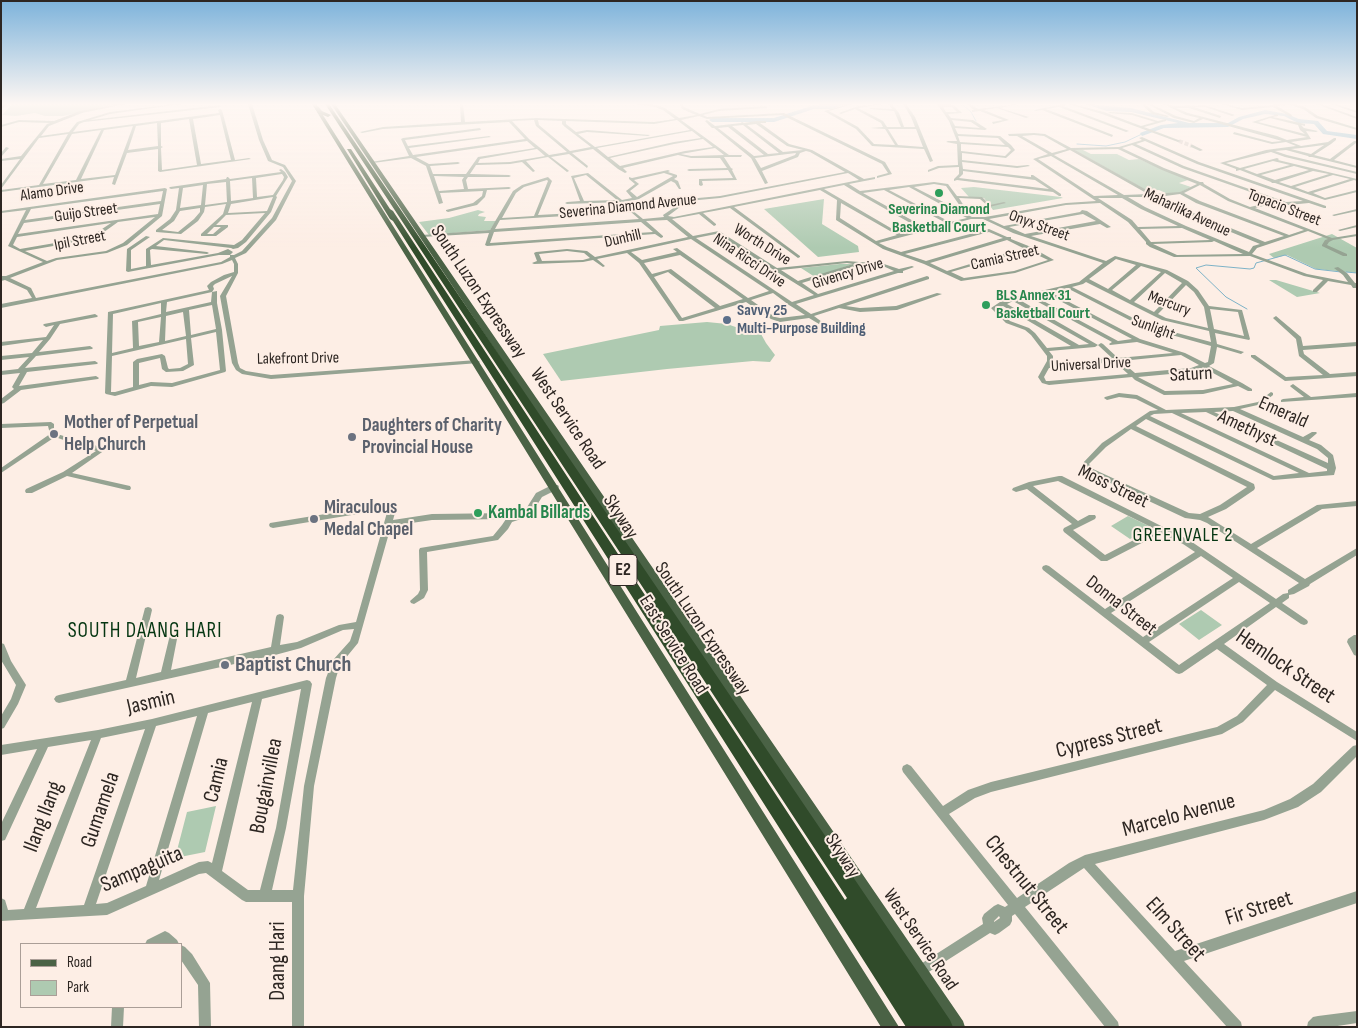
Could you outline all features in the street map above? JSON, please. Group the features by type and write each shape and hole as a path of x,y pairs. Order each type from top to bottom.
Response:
{"highway":[{"name":"South Luzon Expressway","path":"355,152 910,1027"},
{"name":"Skyway","path":"356,152 917,1027"},
{"name":"South Luzon Expressway","path":"357,152 943,1027"},
{"name":"Skyway","path":"357,152 932,1027"}],"main road":[{"name":"East Service Road","path":"344,152 891,1027"},
{"name":"West Service Road","path":"368,152 423,237 957,1027"}],"street":[{"path":"1,189 27,152"},
{"path":"40,186 59,152"},
{"path":"78,181 92,152"},
{"path":"110,197 125,152"},
{"path":"161,152 160,171 249,159"},
{"path":"197,152 199,166"},
{"path":"231,152 233,161"},
{"path":"231,255 244,252 274,219 294,181 284,166 270,161 266,152"},
{"path":"409,152 411,156 428,165 458,163"},
{"path":"373,162 446,152"},
{"path":"466,190 464,180 466,175 479,158 513,152"},
{"path":"544,152 567,171"},
{"path":"474,164 510,164 577,152"},
{"path":"599,152 637,184 628,191 635,199"},
{"path":"606,158 633,152"},
{"path":"619,168 689,152"},
{"path":"723,152 728,156"},
{"path":"747,152 752,156 766,183"},
{"path":"763,152 767,155"},
{"path":"678,154 691,157 752,156 790,152"},
{"path":"760,170 797,156 798,152"},
{"path":"813,152 863,180"},
{"name":"Severina Diamond Avenue","path":"423,237 440,234 666,218 700,213 890,174 884,163 861,152"},
{"path":"928,152 931,161"},
{"path":"858,192 934,183 947,185 961,176 959,152 1006,157 1011,152"},
{"name":"Maharlika Avenue","path":"1046,152 1154,214 1184,227 1266,261 1326,280 1356,286"},
{"path":"1061,152 1036,158 1035,161 1102,202 1138,228 1148,243 1162,252 1182,257 1249,254 1256,247 1308,230"},
{"path":"1075,152 1172,206 1265,244"},
{"name":"Topacio Street","path":"1127,152 1201,184 1229,200 1329,238"},
{"path":"1150,152 1183,167 1288,204"},
{"path":"1173,152 1198,163 1324,207"},
{"path":"1264,152 1222,163 1235,170 1325,199 1357,190"},
{"path":"1276,152 1357,174"},
{"path":"1296,152 1357,167"},
{"path":"1310,156 1316,152"},
{"path":"1330,161 1342,152"},
{"path":"570,153 587,167"},
{"path":"701,185 700,180 736,179 721,156"},
{"path":"1235,170 1286,156"},
{"path":"1,160 23,157"},
{"path":"1273,160 1355,180"},
{"path":"523,161 533,171"},
{"path":"960,161 1017,168 1028,166"},
{"path":"1,306 22,302 34,297 222,263 269,212 273,197 286,177 281,169 269,165 274,162"},
{"path":"1348,165 1352,162"},
{"path":"428,165 441,203"},
{"path":"1256,176 1294,165"},
{"path":"930,171 938,167 961,168 1036,179"},
{"path":"1017,168 1060,195"},
{"path":"689,170 731,169"},
{"path":"176,188 205,184 268,170 271,170 272,174"},
{"path":"631,179 672,170"},
{"path":"1273,182 1313,170"},
{"path":"567,203 621,201 651,195 676,176 664,172"},
{"path":"666,218 665,214 685,201 718,198 849,172"},
{"path":"1094,197 1181,194 1225,172"},
{"path":"205,184 202,212 196,220 180,233 158,231 172,220 178,210 176,188 178,183 284,173"},
{"path":"582,202 572,177 587,174 621,201 625,210"},
{"path":"1291,187 1333,174"},
{"path":"1,189 116,176"},
{"path":"432,176 509,176"},
{"path":"254,177 255,199"},
{"path":"214,226 226,226 214,235 203,235 225,214 229,203 229,178"},
{"path":"536,216 550,181 548,178 518,188 492,231 487,245 656,233"},
{"path":"671,179 677,182 680,188"},
{"path":"958,179 1054,191"},
{"path":"1309,193 1355,180"},
{"path":"845,184 926,230"},
{"path":"947,185 962,206 955,210"},
{"name":"Onyx Street","path":"910,186 971,218 984,218 1026,236 1107,263"},
{"path":"437,192 508,188"},
{"path":"885,188 949,223"},
{"path":"448,211 475,204 484,196 485,189"},
{"path":"821,189 901,236"},
{"name":"Alamo Drive","path":"1,212 165,190 163,202"},
{"path":"1181,194 1288,236"},
{"path":"178,210 273,197"},
{"path":"956,198 981,198 988,206 1004,204"},
{"path":"840,200 838,219 885,248 947,272 1028,248"},
{"path":"22,222 163,202 160,216"},
{"path":"984,218 1066,204 1102,202"},
{"path":"1250,208 1268,204 1310,202"},
{"path":"1066,204 1085,212 1109,227"},
{"path":"730,207 798,257"},
{"path":"29,208 10,246 46,262"},
{"path":"499,219 625,210 632,211 661,237"},
{"path":"1334,215 1357,210"},
{"path":"225,214 269,212"},
{"path":"1004,227 1085,212"},
{"path":"700,213 714,225"},
{"name":"Guijo Street","path":"15,236 160,216"},
{"name":"Ipil Street","path":"2,279 56,259 102,253 118,248 160,216"},
{"name":"Nina Ricci Drive","path":"666,218 690,237 819,322"},
{"path":"876,242 971,218"},
{"path":"21,250 95,236 117,221"},
{"path":"1026,236 1101,222"},
{"path":"1340,230 1357,226"},
{"path":"1138,228 1184,227"},
{"path":"902,253 989,230 1028,248"},
{"name":"Dunhill","path":"534,263 583,261 717,232"},
{"name":"Worth Drive","path":"717,232 818,296"},
{"path":"1345,255 1324,246 1329,238 1357,235"},
{"path":"1349,236 1357,241"},
{"path":"148,237 128,251 128,271 216,254"},
{"path":"926,263 1009,238"},
{"path":"149,267 148,250 163,239 236,247"},
{"path":"1148,243 1217,241"},
{"path":"135,245 216,254 228,254 231,252 237,267 236,272 210,286 213,290 223,371 172,385 151,384 114,394 108,393 110,312 213,290"},
{"name":"Camia Street","path":"947,272 963,280 1015,272 1052,260 1028,248"},
{"path":"169,263 169,252 172,249"},
{"path":"540,262 536,253 564,250 585,252 603,266"},
{"path":"628,251 640,262 680,320 772,292"},
{"path":"640,262 677,251 746,300 773,318 780,320 810,316 927,278"},
{"path":"1002,303 1029,295 1070,287 1086,280 1115,257 1165,271 1186,282 1207,307 1214,345 1213,358 1211,363 1206,366"},
{"path":"778,269 838,263 860,263 884,265 901,272"},
{"path":"798,282 860,263"},
{"path":"1108,291 1140,264"},
{"name":"Givency Drive","path":"791,304 901,272 912,267"},
{"path":"650,276 669,270 720,308"},
{"path":"1130,302 1165,271"},
{"path":"1341,271 1356,286"},
{"name":"Lakefront Drive","path":"236,272 235,278 223,296 235,363 238,369 244,372 265,377 477,362"},
{"path":"908,276 917,282"},
{"path":"2,279 34,297"},
{"name":"Mercury","path":"1086,280 1170,321 1247,339 1240,311 1207,307"},
{"path":"1318,290 1326,280"},
{"path":"1155,314 1186,282"},
{"path":"1070,287 1145,326 1241,352"},
{"name":"Sunlight","path":"1047,292 1138,340 1183,354 1250,390"},
{"path":"839,307 860,310 897,308 939,294"},
{"path":"1029,295 1117,343"},
{"name":"Saturn","path":"1013,299 1098,345 1133,376 1159,391 1168,393 1203,392 1240,384"},
{"path":"162,343 164,301"},
{"path":"136,349 135,321 214,303"},
{"path":"1002,303 1078,347"},
{"name":"Universal Drive","path":"1002,303 994,308 996,312 1008,322 1027,329 1050,356 1048,366 1041,377 1044,382 1133,376 1192,370 1206,366"},
{"path":"136,388 136,362 139,360 162,356 164,370 181,370 191,365 186,310"},
{"path":"46,325 95,316"},
{"path":"1276,318 1299,338 1301,356 1328,376"},
{"path":"18,388 15,386 23,371 58,323"},
{"path":"109,355 219,330"},
{"path":"1,344 48,338"},
{"path":"1045,350 1138,340"},
{"path":"1300,348 1357,344"},
{"path":"1,358 90,348"},
{"path":"1048,366 1183,354"},
{"path":"1253,356 1285,379 1357,374"},
{"path":"1,373 95,363"},
{"path":"1,407 1,402 18,388 96,378"},
{"path":"1293,386 1310,399"},
{"path":"1271,394 1260,403 1234,409 1152,412 1104,445 1085,464 1091,471 1188,516 1201,517 1221,527 1306,584"},
{"path":"1283,402 1357,394"},
{"name":"Amethyst","path":"1107,398 1119,395 1137,397 1309,476"},
{"name":"Emerald","path":"1234,409 1319,447 1330,457 1332,468"},
{"path":"1144,419 1276,479 1331,473 1332,468 1207,411"},
{"path":"1,426 48,423 51,424 50,429 54,434 102,450 66,474 29,491"},
{"path":"1132,427 1251,486 1251,488 1223,507 1201,517"},
{"path":"1304,440 1314,433"},
{"path":"1,471 54,434"},
{"path":"66,474 127,488"},
{"name":"Moss Street","path":"1028,486 1059,478 1186,542 1304,622"},
{"path":"1016,490 1028,486 1077,524"},
{"path":"414,601 421,596 424,590 423,550 494,538 509,520 527,514 539,495 555,487"},
{"path":"1253,547 1320,507 1357,503"},
{"name":"Daang Hari","path":"273,525 393,506 354,642 336,663 330,678 309,786 298,896 298,1027"},
{"path":"387,524 432,517 510,516 509,520"},
{"path":"1092,517 1067,530 1106,559 1162,529"},
{"path":"1217,644 1276,602 1357,551"},
{"path":"1105,613 1201,552"},
{"name":"Donna Street","path":"1046,568 1177,670 1180,670 1217,644"},
{"path":"1142,642 1240,578"},
{"path":"130,682 148,610"},
{"path":"275,650 280,617"},
{"path":"59,699 309,642 342,627 360,625"},
{"path":"164,675 173,639"},
{"path":"1354,640 1357,652"},
{"name":"Hemlock Street","path":"1217,644 1274,685 1357,737"},
{"path":"1,647 7,663 21,685 16,702 1,725"},
{"name":"Jasmin","path":"1,750 44,744 152,723 306,684"},
{"name":"Bougainvillea","path":"265,895 281,828 306,684"},
{"name":"Cypress Street","path":"942,812 972,794 991,787 1219,731 1240,719 1274,685"},
{"name":"Camia","path":"216,872 258,696"},
{"path":"151,889 204,710"},
{"name":"Gumamela","path":"88,910 152,723"},
{"name":"Ilang Ilang","path":"28,914 98,734"},
{"path":"1,836 44,744"},
{"name":"Marcelo Avenue","path":"920,970 989,927 995,928 1006,921 1006,913 1073,867 1085,861 1264,815 1294,804 1317,788 1357,750"},
{"name":"Chestnut Street","path":"907,770 1113,1027"},
{"name":"Elm Street","path":"1085,861 1236,1027"},
{"name":"Sampaguita","path":"1,904 3,916 107,909 199,868 208,867 216,872"},
{"path":"216,872 246,896 298,896"},
{"name":"Fir Street","path":"1174,958 1357,897"},
{"path":"154,943 165,937 173,943"},
{"path":"182,952 204,983 205,1027"},
{"path":"117,1025 118,1008"},
{"path":"1313,1027 1318,1022 1357,1016"}],"green space":[{"path":"1078,152 1117,154 1129,160 1139,159 1188,180 1179,183 1191,187 1179,193 1168,194 1159,190 1148,191"},
{"path":"974,187 1063,198 993,210 984,198 969,197 961,188"},
{"path":"824,199 822,224 858,246 859,252 818,257 764,209"},
{"path":"478,210 485,212 478,216 486,217 484,221 496,221 490,230 429,235 419,222 449,218"},
{"path":"1332,234 1357,248 1357,273 1316,269 1287,255 1274,258 1269,254"},
{"path":"853,264 815,277 801,268"},
{"path":"1269,280 1276,280 1320,293 1297,297"},
{"path":"707,322 727,324 747,331 761,330 766,343 775,355 770,362 753,361 561,381 543,354 659,330 660,326"},
{"path":"1128,516 1153,528 1130,539 1111,526"},
{"path":"1201,610 1222,625 1199,640 1179,624"},
{"path":"216,806 205,852 175,858 187,812"}],"waterway":[{"path":"1247,309 1226,297 1196,268 1206,265 1250,269 1254,268 1256,263 1285,255 1315,269 1341,272"},
{"path":"1346,272 1357,273"}],"place":[{"name":"Severina Diamond Basketball Court","path":"939,193"},
{"name":"BLS Annex 31 Basketball Court","path":"986,305"},
{"name":"Savvy 25 Multi-Purpose Building","path":"727,320"},
{"name":"Mother of Perpetual Help Church","path":"54,434"},
{"name":"Daughters of Charity Provincial House","path":"352,437"},
{"name":"Kambal Billards","path":"478,513"},
{"name":"Miraculous Medal Chapel","path":"314,519"},
{"name":"Baptist Church","path":"225,665"}],"district":[{"name":"GREENVALE 2","path":"1183,536"},
{"name":"SOUTH DAANG HARI","path":"145,632"}]}
